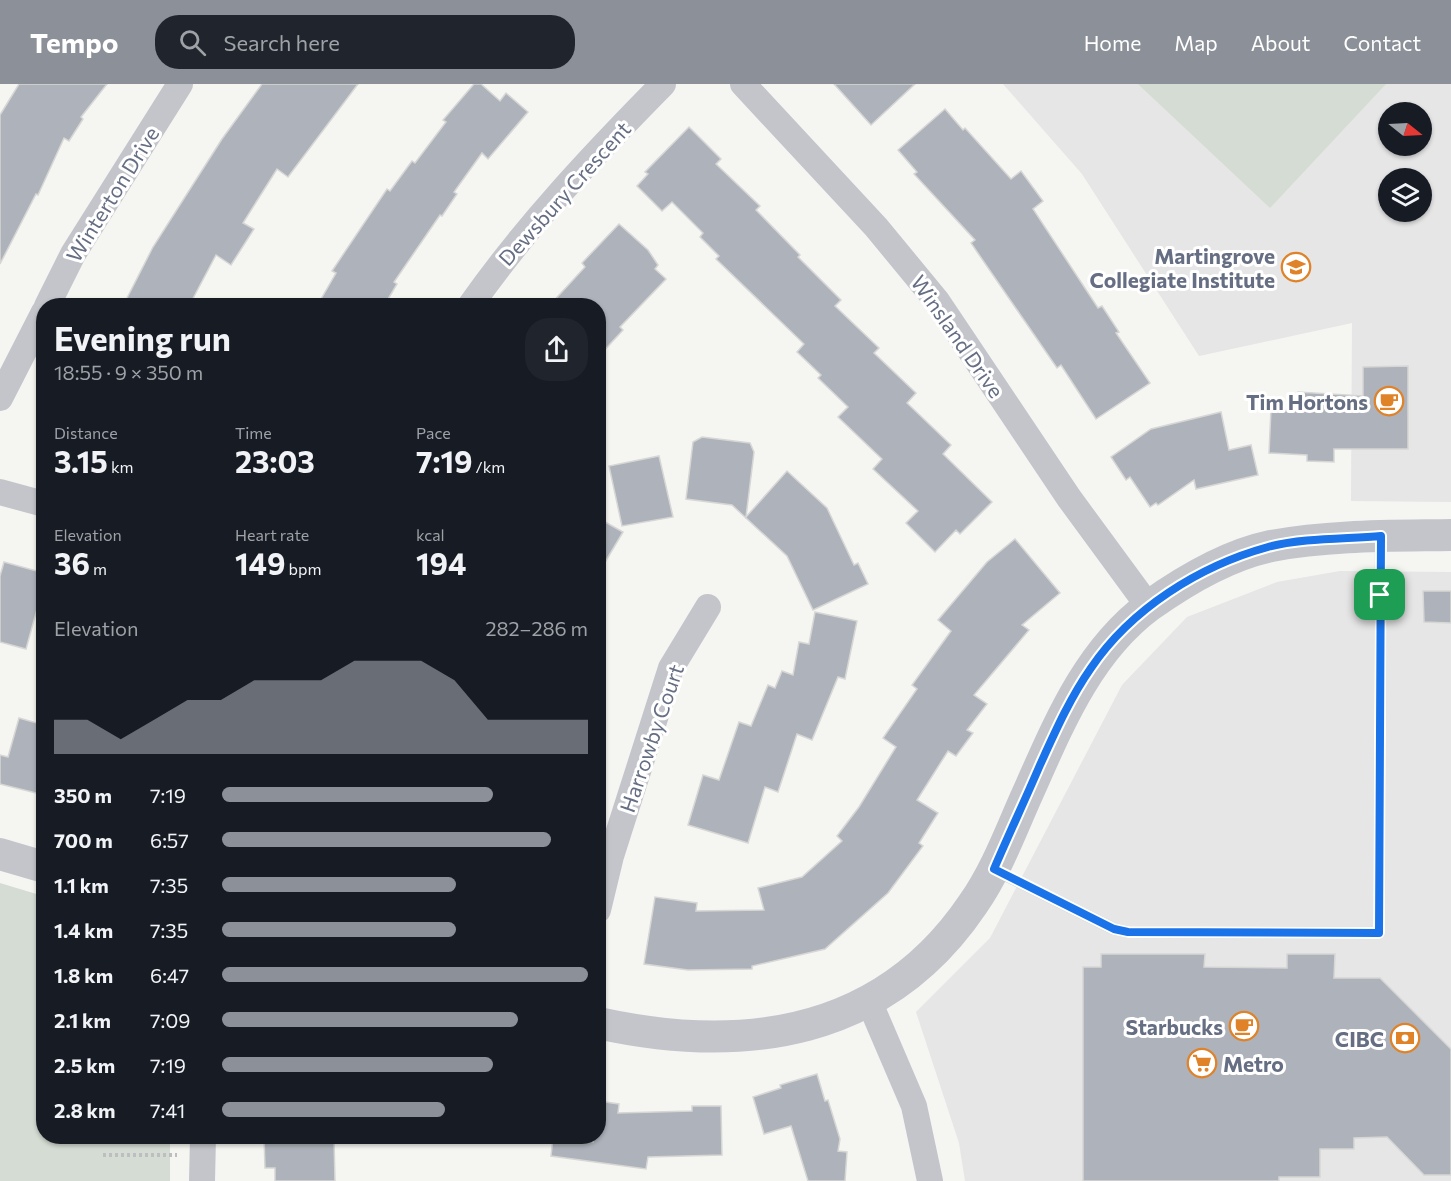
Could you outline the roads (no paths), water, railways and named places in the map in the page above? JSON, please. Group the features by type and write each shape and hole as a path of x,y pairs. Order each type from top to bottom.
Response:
{"street":[{"name":"Winterton Drive","path":"51,298 73,254 180,84"},
{"name":"Dewsbury Crescent","path":"476,298 502,261 540,215 590,158 663,84"},
{"name":"Winsland Drive","path":"743,84 876,227 937,301 1069,498 1149,607"},
{"path":"0,398 36,328"},
{"path":"0,492 36,502"},
{"path":"606,1024 642,1031 717,1037 763,1035 818,1023 869,1001 924,962 948,937 974,904 994,869 1070,702 1106,648 1134,619 1198,576 1233,559 1269,547 1381,536 1451,535"},
{"name":"Harrowby Court","path":"606,874 671,668 708,607"},
{"path":"0,854 36,865"},
{"path":"869,1001 914,1106 930,1181"},
{"path":"202,1146 202,1181"}],"lane":[{"path":"994,869 1114,929 1128,932 1379,933 1381,536"}],"place":[{"name":"Martingrove Collegiate Institute","path":"1296,267"},
{"name":"Tim Hortons","path":"1389,401"},
{"name":"Starbucks","path":"1244,1026"},
{"name":"CIBC","path":"1405,1038"},
{"name":"Metro","path":"1202,1063"}]}
